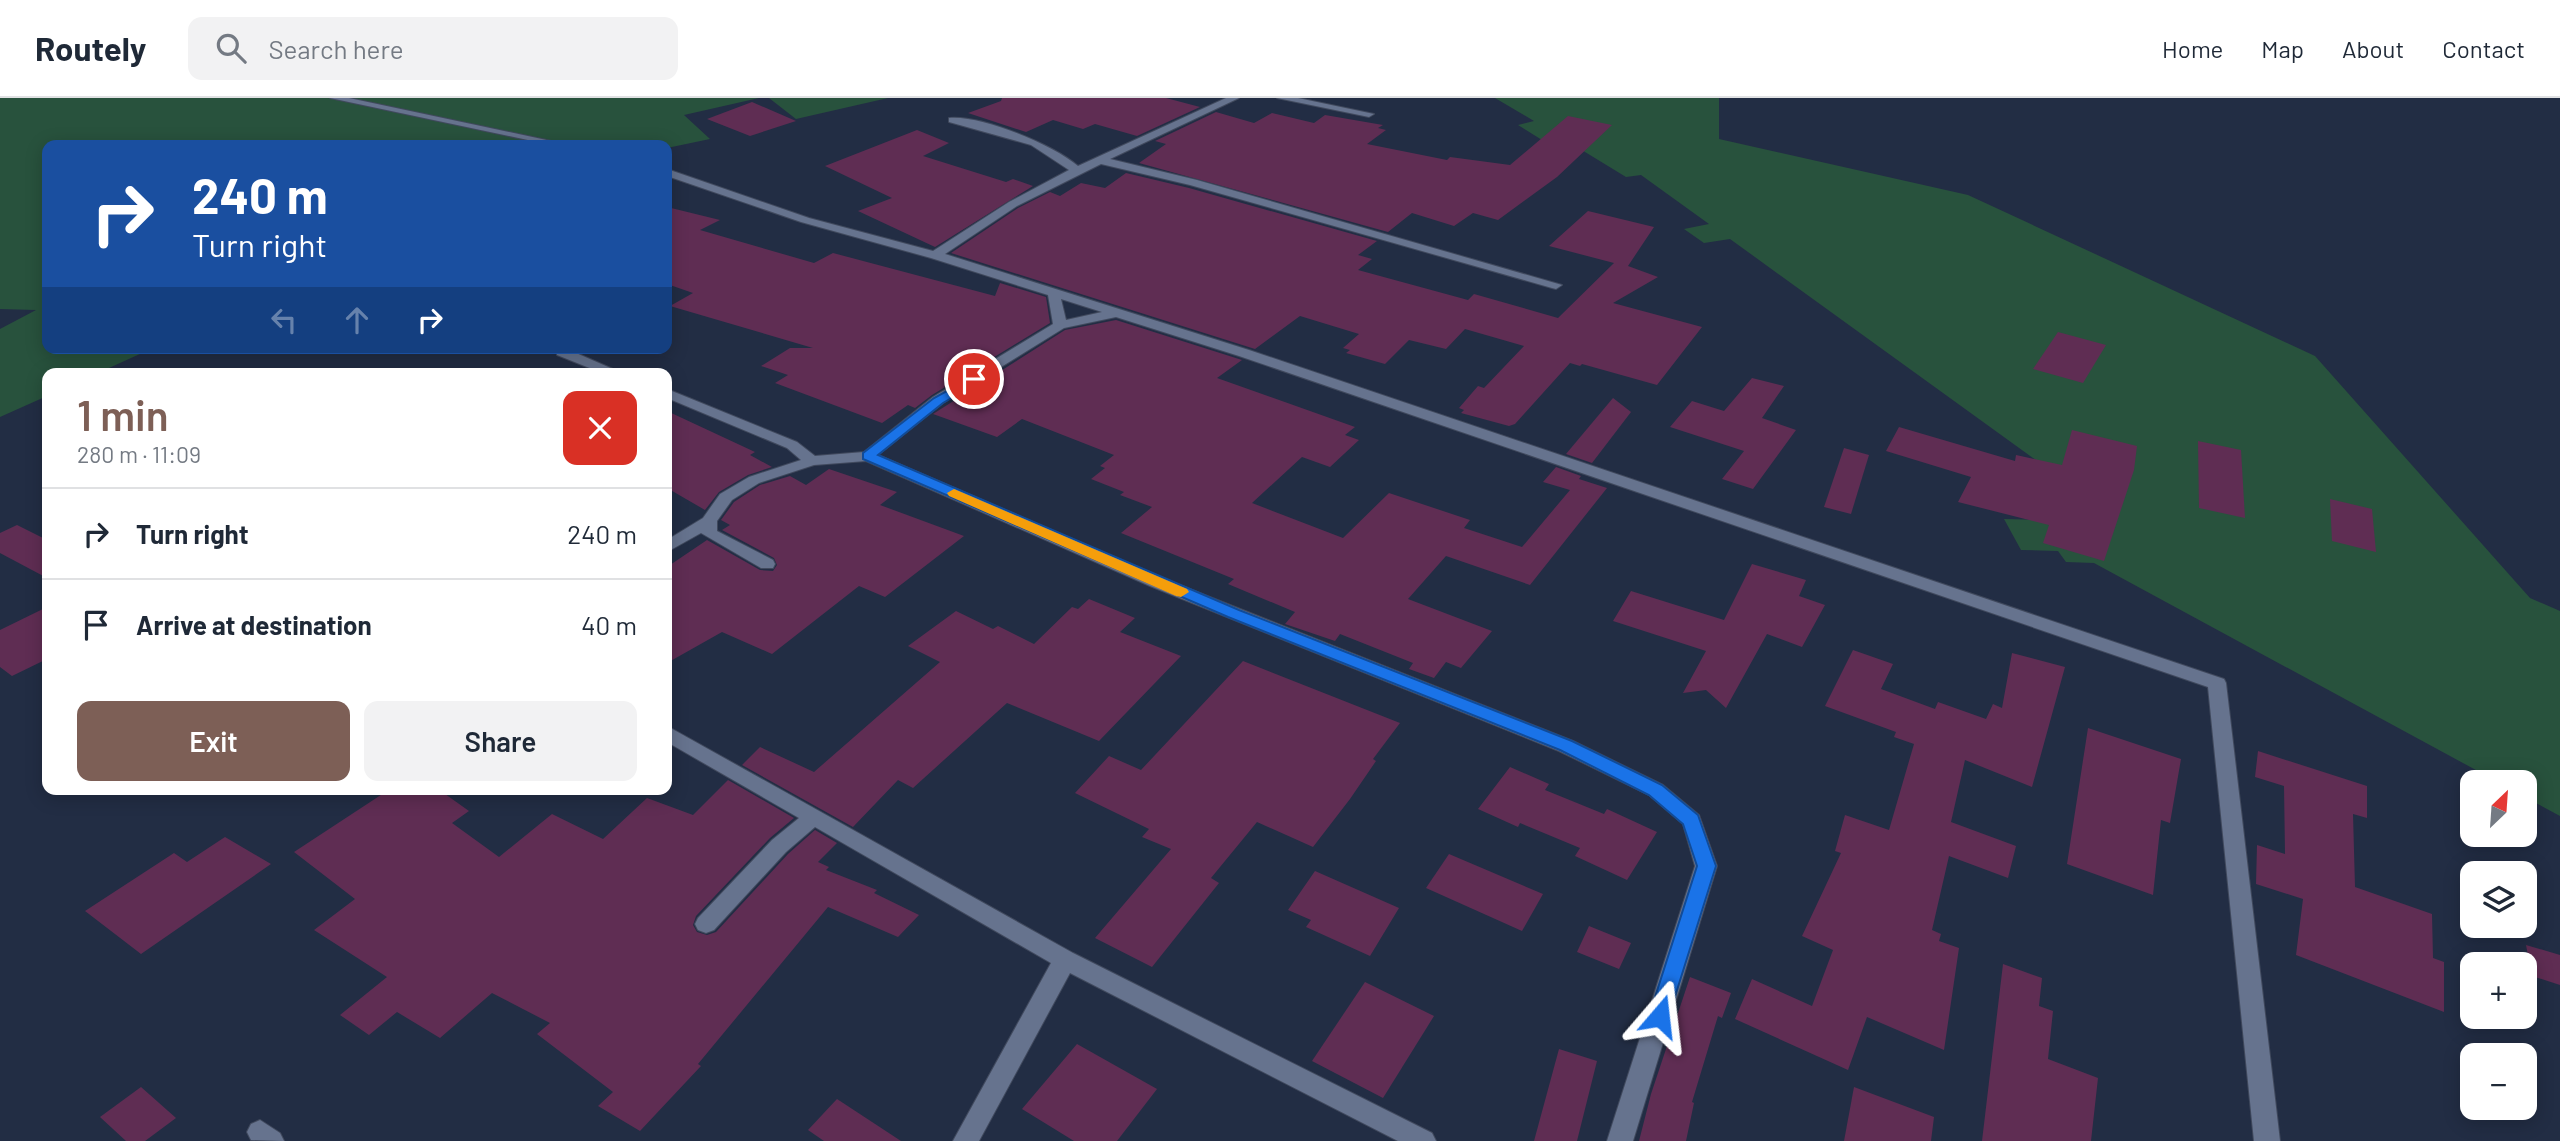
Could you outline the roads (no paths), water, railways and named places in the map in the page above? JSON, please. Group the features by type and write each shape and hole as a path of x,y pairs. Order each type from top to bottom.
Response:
{"street":[{"path":"335,98 541,140"},
{"path":"935,255 1013,204 1076,170 1103,161 1234,98"},
{"path":"1282,98 1307,105 1369,114"},
{"path":"953,120 1005,133 1063,158 1076,170"},
{"path":"1103,161 1206,186 1556,285"},
{"path":"672,174 805,220 935,255 1244,353 2217,682 2267,1141"},
{"path":"1054,294 1060,325"},
{"path":"868,456 938,400 1060,325 1115,313"},
{"path":"567,354 602,368"},
{"path":"672,395 792,445 812,461"},
{"path":"672,544 709,521 726,497 754,480 812,461 868,456 1195,598 1566,746 1656,790 1692,820 1706,866 1620,1141"},
{"path":"709,521 709,533 767,564"},
{"path":"672,736 1065,960 1423,1141"},
{"path":"706,924 779,846 813,817"},
{"path":"965,1141 1065,960"}]}
